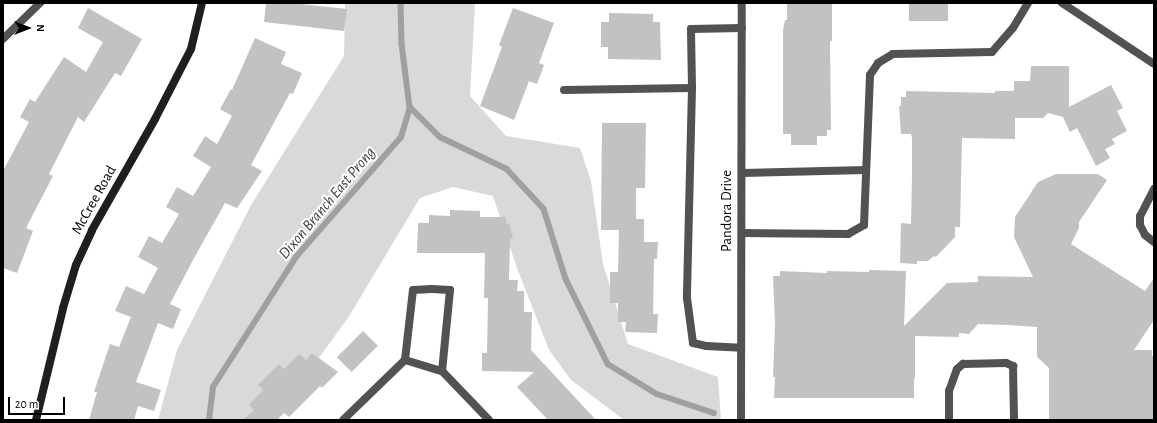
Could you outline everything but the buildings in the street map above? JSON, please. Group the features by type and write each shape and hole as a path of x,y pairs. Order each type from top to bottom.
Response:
{"street":[{"path":"3,39 40,3"},
{"name":"McCree Road","path":"36,420 63,308 76,265 92,230 155,119 191,49 202,3"},
{"name":"Pandora Drive","path":"741,420 742,3"},
{"path":"742,233 848,234 864,226 870,75 878,63 893,54 992,52 1013,28 1028,3"},
{"path":"1062,3 1154,64"},
{"path":"741,348 706,346 693,343 688,298 692,88 691,29 742,28"},
{"path":"564,90 692,88"},
{"path":"742,173 866,170"},
{"path":"1154,189 1140,216 1140,226 1145,235 1154,242"},
{"path":"344,420 405,360 413,290 450,290 442,371"},
{"path":"405,360 442,371 489,420"},
{"path":"949,420 949,391 957,369 963,364 1006,363 1013,366 1014,420"}],"shaded area":[{"path":"345,3 475,3 470,96 506,136 580,148 591,181 603,264 628,344 718,377 721,420 624,420 571,380 549,350 517,268 493,196 453,187 420,198 348,318 273,420 158,420 177,350 251,205 344,56"}],"waterway":[{"name":"Dixon Branch East Prong","path":"401,3 402,44 410,107 440,137 507,169 544,209 566,279 608,364 657,394 714,413"},
{"name":"Dixon Branch East Prong","path":"209,420 213,387 296,257 401,137 410,107"}]}
